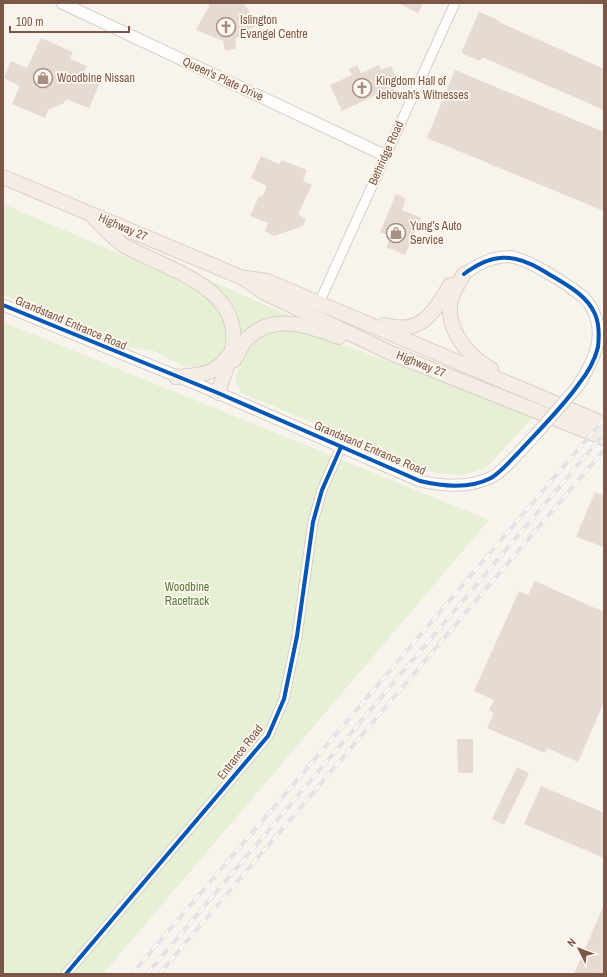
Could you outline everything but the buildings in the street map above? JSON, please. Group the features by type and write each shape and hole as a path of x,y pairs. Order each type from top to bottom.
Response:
{"main road":[{"name":"Highway 27","path":"3,177 243,278 265,293 394,354 604,438"},
{"path":"86,211 123,244 160,262 212,291 226,308 230,316 232,328 232,349 218,393"},
{"path":"340,311 394,328 409,328 427,319 436,309 451,284 464,274"},
{"path":"464,274 450,303 451,321 463,348 482,364 538,396"},
{"name":"Highway 27","path":"243,278 267,281 604,424"},
{"path":"227,365 235,359 247,338 263,327 274,324 290,323 323,331 362,346 394,354"},
{"path":"176,376 206,374 214,371 225,361 232,349"}],"street":[{"name":"Queen's Plate Drive","path":"62,3 384,156"},
{"name":"Bethridge Road","path":"319,303 384,156 455,3"},
{"name":"Grandstand Entrance Road","path":"3,305 218,393 420,481 437,485 470,484 491,478 537,433 578,386 589,369 598,348 598,331 595,315 584,298 527,261 511,257 496,258 477,264 464,274"},
{"name":"Entrance Road","path":"66,974 268,736 284,699 298,636 313,522 322,490 341,447"}],"green space":[{"path":"3,204 160,271 211,299 221,312 227,331 226,346 218,359 209,365 185,367 152,350 128,348 3,295"},
{"path":"207,279 299,320 239,341 236,321 227,299"},
{"name":"Woodbine Racetrack","path":"3,322 489,520 103,974 3,974"},
{"path":"282,326 312,333 534,416 486,468 462,475 435,473 241,393 235,380 242,357 257,335"}],"railway":[{"path":"132,974 604,419"},
{"path":"147,974 604,434"},
{"path":"159,974 604,450"}],"cycle path":[{"path":"3,305 218,393 420,481 456,486 474,484 491,478 518,453 557,411 581,381 595,357 599,335 595,314 586,300 565,284 531,264 512,258 493,259 474,267 464,274"},
{"path":"66,974 268,736 284,699 297,636 313,522 322,490 341,447"}],"place":[{"name":"Islington Evangel Centre","path":"226,27"},
{"name":"Woodbine Nissan","path":"43,78"},
{"name":"Kingdom Hall of Jehovah's Witnesses","path":"362,88"},
{"name":"Yung’s Auto Service","path":"396,233"}]}
